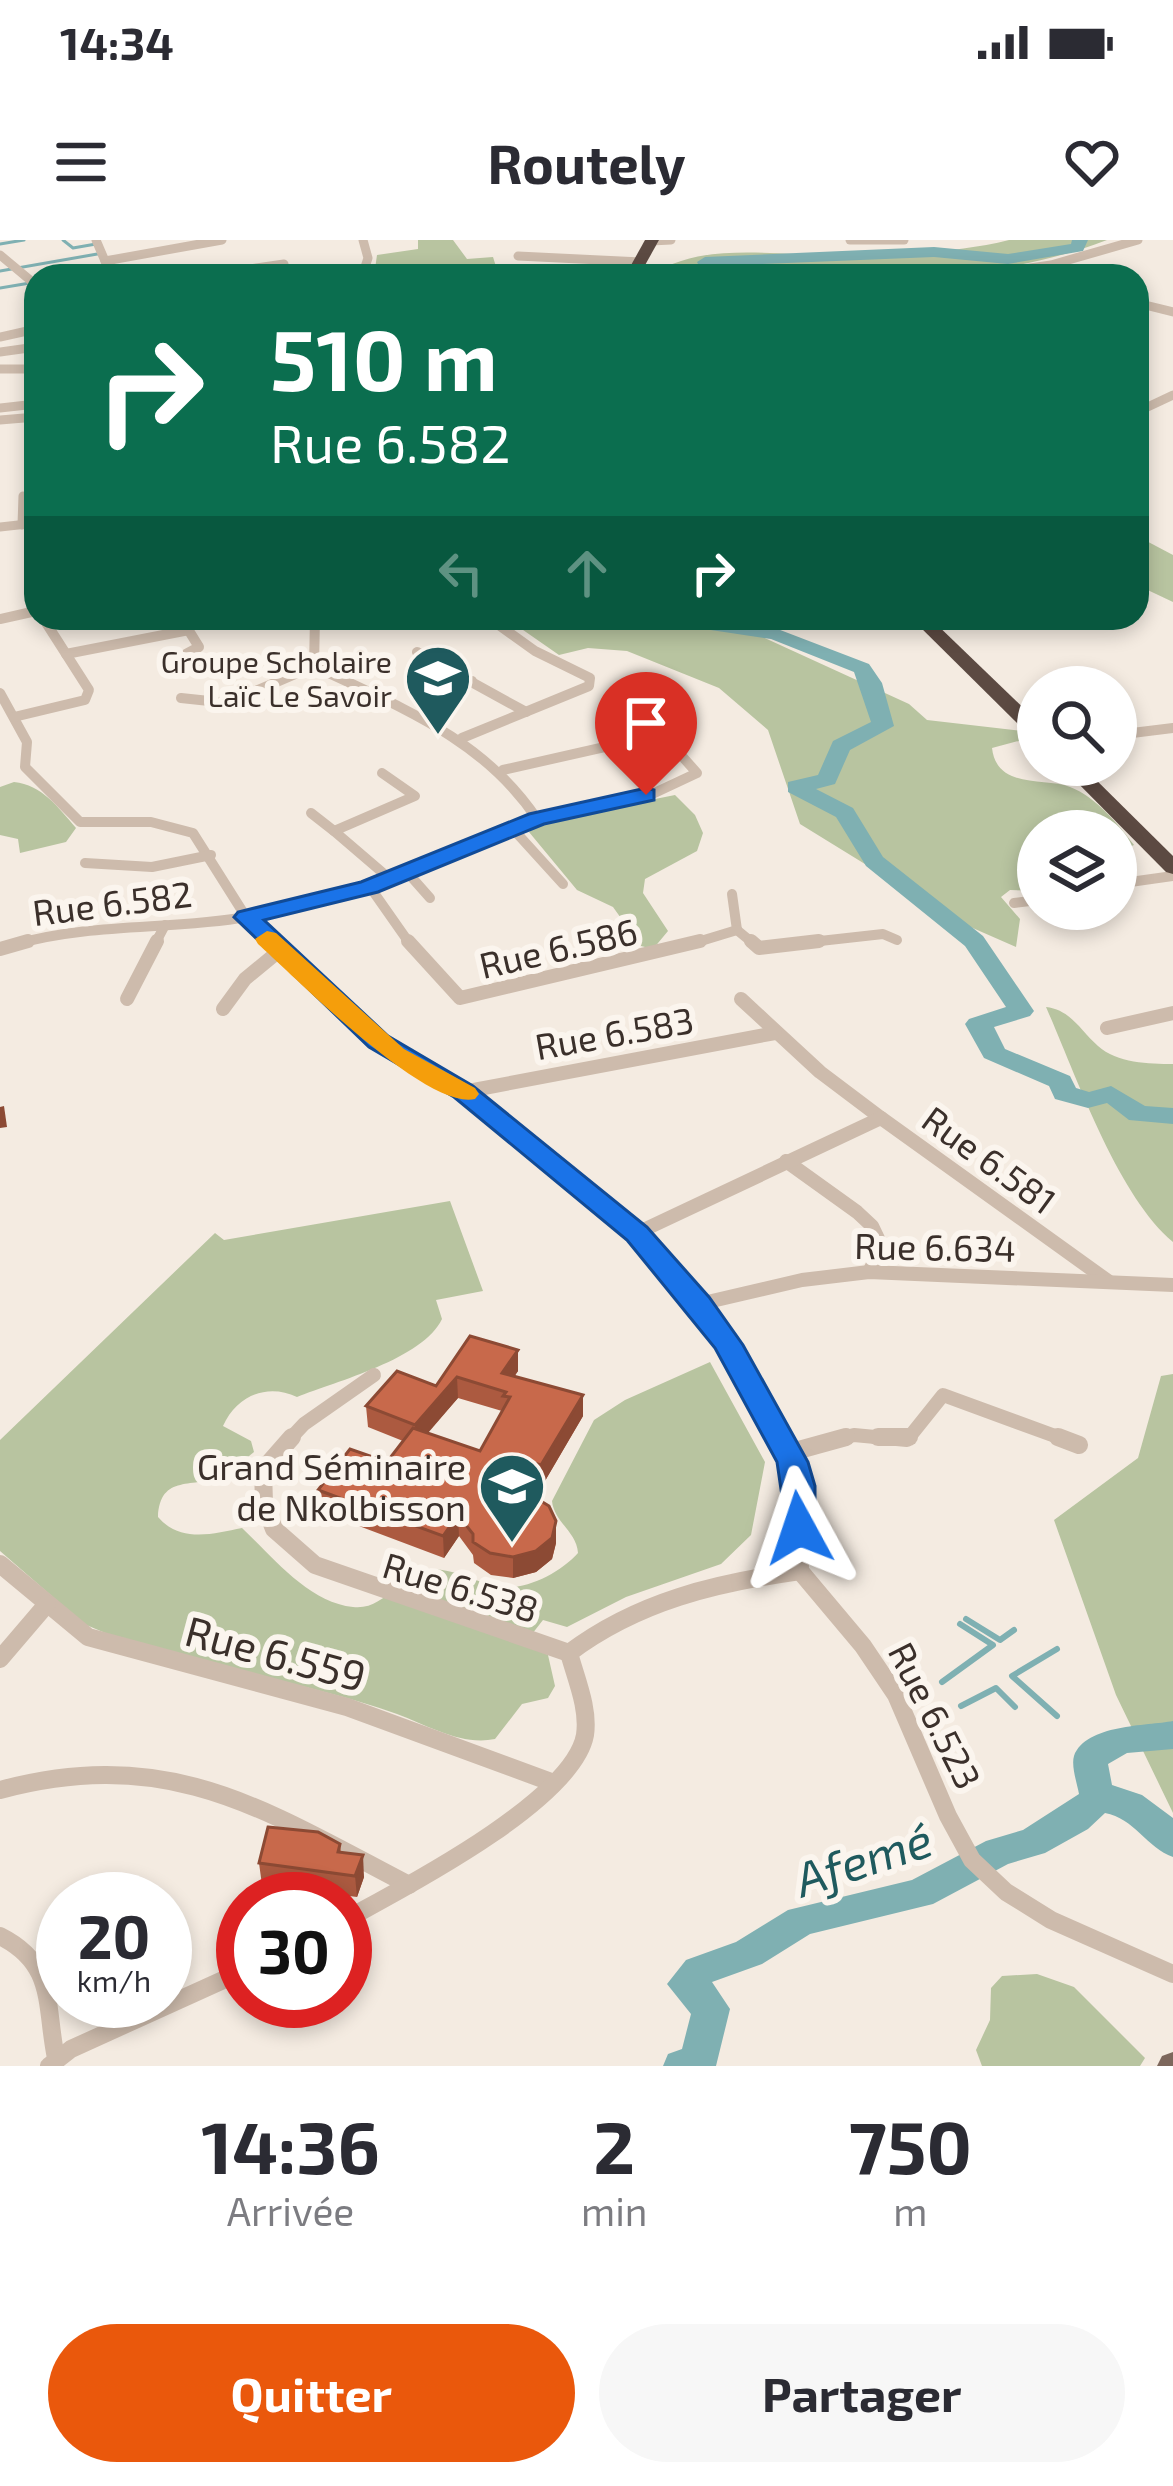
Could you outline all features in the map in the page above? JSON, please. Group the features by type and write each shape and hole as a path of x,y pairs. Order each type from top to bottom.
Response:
{"highway":[{"path":"932,630 1017,713"},
{"path":"1091,786 1170,863"}],"street":[{"path":"96,240 108,264"},
{"path":"105,261 222,240"},
{"path":"651,240 671,240"},
{"path":"850,240 904,240"},
{"path":"1050,264 1138,240"},
{"path":"0,255 24,278"},
{"path":"518,256 591,264"},
{"path":"0,527 22,525 23,496"},
{"path":"14,717 85,700 89,690 51,630"},
{"path":"66,654 189,630 200,647 186,654"},
{"path":"314,666 315,630"},
{"path":"461,738 582,691 590,678 535,652 505,630"},
{"path":"417,652 526,712"},
{"path":"182,698 228,703 314,666 461,738 503,770 537,819"},
{"path":"448,692 472,681"},
{"path":"0,693 27,742 25,766 80,822 172,824 193,833 212,855 247,917 279,952 395,1054 463,1092 637,1234 728,1345 788,1453 799,1486 800,1571 714,1584 645,1608 611,1622 569,1653 586,1728 582,1745 551,1782 480,1843 372,1905"},
{"path":"1137,732 1173,728"},
{"name":"Rue 6.582","path":"0,949 62,935 247,917 370,887 537,819 660,791 689,782 697,773 673,746 649,737 503,770"},
{"path":"334,831 416,796 382,772"},
{"path":"310,813 390,880"},
{"path":"513,829 563,884"},
{"path":"86,863 152,868 212,855"},
{"path":"1137,876 1170,863"},
{"path":"407,872 430,898"},
{"name":"Rue 6.586","path":"370,887 424,964 460,998 652,956 737,930"},
{"path":"732,894 737,930 759,948 883,934 897,940"},
{"path":"127,999 165,925"},
{"path":"223,1009 244,979 279,952"},
{"path":"741,999 775,1033 881,1118"},
{"path":"1107,1028 1173,1013"},
{"name":"Rue 6.583","path":"463,1092 775,1033"},
{"name":"Rue 6.581","path":"637,1234 881,1118 1108,1281"},
{"path":"786,1161 872,1226 882,1247 869,1272"},
{"name":"Rue 6.634","path":"699,1304 802,1280 869,1272 1173,1285"},
{"name":"Rue 6.538","path":"374,1375 304,1424 262,1470 264,1511 279,1534 320,1568 348,1583 424,1601 569,1653"},
{"path":"788,1453 854,1436 907,1440 943,1395 1079,1445"},
{"name":"Rue 6.559","path":"0,1564 70,1626 108,1644 347,1707 551,1782"},
{"name":"Rue 6.523","path":"800,1571 861,1643 898,1697 966,1851 983,1874 1050,1918 1173,1975"},
{"path":"0,1659 47,1604"},
{"path":"0,1790 56,1773 124,1772 202,1784 248,1802 409,1885"},
{"path":"0,1936 38,1959 52,2062 216,1984"}],"green space":[{"path":"418,240 453,240 467,259 493,257 495,264 376,264 377,255 418,249"},
{"path":"1009,240 1107,240 1020,264 672,264 712,254 963,249"},
{"path":"1149,542 1173,555 1173,602 1149,591"},
{"path":"523,630 747,630 909,704 927,720 1017,730 1017,741 992,748 1003,770 1017,778 1017,786 1065,786 1104,810 1017,810 1017,890 1001,897 1017,916 1016,947 959,922 800,824 768,730 719,688 627,651 588,648 559,655"},
{"path":"14,782 41,792 63,812 76,828 66,842 20,853 18,839 0,835 0,787"},
{"path":"675,795 695,815 703,833 697,851 645,879 643,893 668,931 653,949 641,946 613,907 577,890 529,832 541,822"},
{"path":"1046,1007 1069,1016 1114,1056 1173,1064 1173,1242 1116,1165"},
{"path":"450,1201 483,1291 436,1300 442,1319 432,1333 377,1367 297,1397 265,1392 236,1406 223,1426 251,1441 254,1452 223,1476 172,1488 160,1503 158,1517 187,1533 242,1528 306,1587 353,1607 376,1603 412,1575 434,1569 499,1587 524,1585 560,1569 578,1553 552,1501 594,1420 625,1400 710,1362 765,1462 751,1535 721,1564 626,1597 567,1627 543,1620 525,1643 548,1655 555,1686 548,1698 522,1704 495,1739 470,1740 358,1701 160,1651 84,1624 0,1551 0,1440 215,1233 224,1240"},
{"path":"1173,1374 1173,1813 1116,1695 1054,1520 1138,1458 1161,1376"},
{"path":"1037,1974 1074,1987 1145,2058 1140,2066 982,2066 976,2050 990,2020 991,1988 1002,1976"}],"building":[{"path":"470,1336 518,1350 502,1373 583,1395 541,1465 524,1460 500,1494 531,1495 549,1506 556,1521 552,1538 536,1551 513,1557 490,1553 473,1542 473,1534 458,1515 443,1536 318,1490 350,1449 387,1462 413,1428 480,1451 510,1397 503,1396 506,1392 457,1377 415,1425 366,1406 397,1371 436,1386"},
{"path":"268,1827 318,1832 340,1844 338,1852 363,1855 357,1872 259,1863"}],"waterway":[{"path":"0,244 24,240"},
{"path":"63,240 73,248 96,244"},
{"name":"Afemé","path":"706,264 934,252 1008,259 1078,248 1080,240"},
{"path":"40,264 103,253"},
{"path":"0,271 24,267"},
{"path":"0,288 24,284"},
{"name":"Afemé","path":"749,630 775,634 862,668 872,683 883,726 865,730 858,740 841,746 827,779 796,787 845,813 874,861 974,941 1021,1011 978,1024 993,1053 1061,1082 1064,1093 1088,1100 1111,1094 1138,1114 1173,1116"},
{"path":"966,1619 1000,1640 1014,1630"},
{"path":"942,1682 993,1645 960,1624"},
{"path":"1057,1649 1012,1676 1057,1716"},
{"path":"961,1706 996,1688 1015,1707"},
{"name":"Afemé","path":"1097,1799 1090,1759 1123,1740 1173,1735"},
{"name":"Afemé","path":"682,2066 699,2060 711,2009 686,1984 699,1971 749,1953 801,1921 920,1893 999,1851 1032,1843 1075,1819 1097,1799"},
{"name":"Afemé","path":"1097,1799 1129,1805 1173,1842"}],"slow traffic":[{"path":"267,939 379,1042 466,1094"}],"place":[{"name":"Groupe Scholaire Laïc Le Savoir","path":"438,737"},
{"name":"Grand Séminaire de Nkolbisson","path":"512,1545"}],"route":[{"path":"646,795 537,819 370,887 247,917 379,1042 463,1092 637,1234 728,1345 793,1462 799,1486 799,1528"}]}
